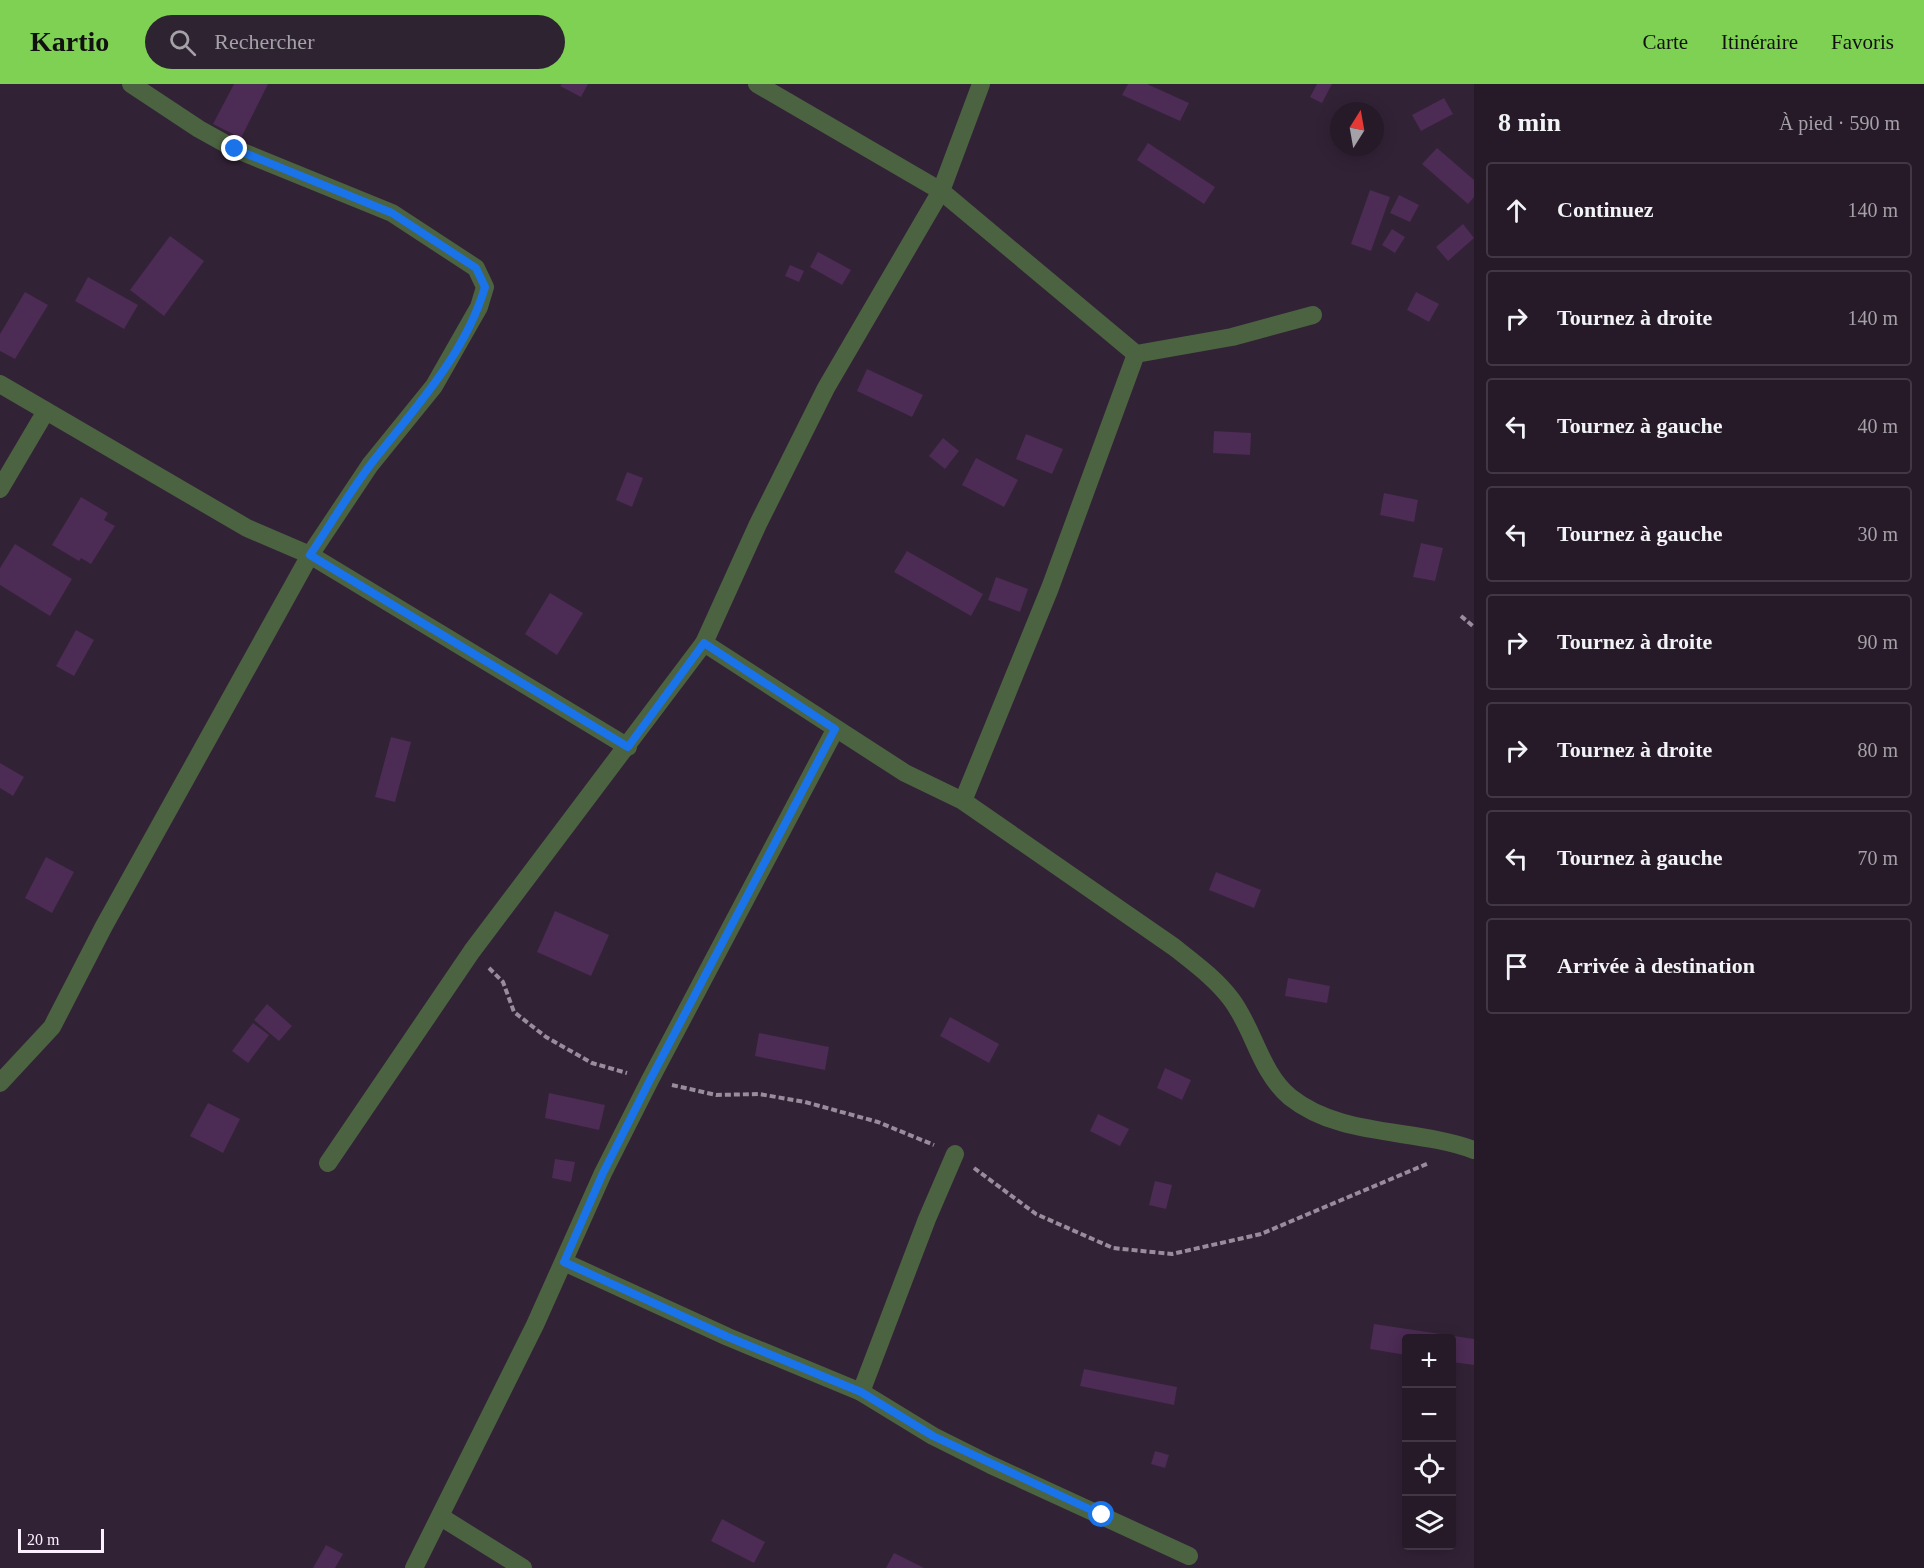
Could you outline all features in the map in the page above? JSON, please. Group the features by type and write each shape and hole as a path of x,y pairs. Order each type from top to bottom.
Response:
{"street":[{"path":"0,1083 52,1027 104,926 310,555 370,465 434,386 479,307 485,287 476,268 402,219 235,149 131,84"},
{"path":"758,84 940,191 1136,354 1232,337 1313,315"},
{"path":"328,1163 472,951 628,747 704,643 758,524 826,388 940,191 981,84"},
{"path":"963,801 1050,588 1136,354"},
{"path":"0,384 247,528 310,555 628,747"},
{"path":"0,489 46,411"},
{"path":"704,643 905,773 963,801 1207,973 1232,1000 1272,1076 1290,1096 1317,1112 1347,1123 1472,1146"},
{"path":"414,1568 564,1262 603,1173 835,729"},
{"path":"861,1392 927,1218 955,1154"},
{"path":"564,1262 728,1337 861,1392 933,1436 1189,1556"},
{"path":"441,1517 523,1568"}],"path":[{"path":"1461,615 1474,627"}],"building":[{"path":"234,84 268,84 241,138 213,124"},
{"path":"562,84 588,84 581,97 560,86"},
{"path":"1128,84 1147,84 1189,103 1180,121 1122,95"},
{"path":"1317,84 1332,84 1322,103 1310,97"},
{"path":"1444,98 1453,114 1421,131 1412,115"},
{"path":"1148,143 1215,187 1204,204 1137,160"},
{"path":"1437,148 1474,180 1474,197 1468,204 1422,164"},
{"path":"1370,190 1390,197 1371,251 1351,244"},
{"path":"1399,195 1419,205 1410,222 1390,213"},
{"path":"1463,224 1474,238 1448,261 1436,247"},
{"path":"1392,229 1405,237 1395,253 1382,245"},
{"path":"170,236 204,261 164,316 130,290"},
{"path":"818,252 851,270 842,285 810,267"},
{"path":"790,265 804,271 799,282 785,276"},
{"path":"88,277 138,305 124,329 75,301"},
{"path":"25,292 48,305 15,359 0,351 0,334"},
{"path":"1416,292 1439,304 1429,322 1407,310"},
{"path":"867,369 923,395 912,417 857,391"},
{"path":"1214,431 1251,433 1250,455 1213,453"},
{"path":"1026,434 1063,449 1052,474 1016,459"},
{"path":"943,438 959,451 945,469 929,456"},
{"path":"976,458 1018,480 1004,507 962,485"},
{"path":"627,472 643,478 632,507 616,500"},
{"path":"1384,493 1418,500 1414,522 1380,515"},
{"path":"81,497 108,513 104,520 115,526 91,564 81,558 79,561 52,545"},
{"path":"1421,543 1443,548 1435,581 1413,577"},
{"path":"15,544 72,579 50,616 0,585 0,568"},
{"path":"907,551 983,594 971,616 894,572"},
{"path":"996,577 1028,589 1020,612 988,600"},
{"path":"550,593 583,613 557,655 525,634"},
{"path":"76,630 94,640 74,676 56,666"},
{"path":"391,737 411,742 395,802 375,797"},
{"path":"0,763 24,777 13,796 0,788"},
{"path":"46,857 74,872 52,913 25,898"},
{"path":"1216,872 1261,890 1254,908 1209,890"},
{"path":"555,911 609,935 591,976 537,952"},
{"path":"1288,978 1330,986 1327,1003 1285,996"},
{"path":"267,1004 292,1026 279,1041 254,1020"},
{"path":"950,1017 999,1044 989,1063 940,1036"},
{"path":"253,1023 269,1035 248,1063 232,1051"},
{"path":"759,1033 829,1047 825,1070 755,1056"},
{"path":"1165,1068 1191,1080 1182,1100 1157,1088"},
{"path":"549,1093 605,1105 599,1130 545,1118"},
{"path":"208,1103 240,1119 223,1153 190,1136"},
{"path":"1098,1114 1129,1129 1120,1146 1090,1131"},
{"path":"555,1159 575,1162 571,1182 552,1178"},
{"path":"1155,1181 1172,1185 1166,1209 1149,1205"},
{"path":"1374,1324 1441,1334 1402,1334 1402,1354 1370,1349"},
{"path":"1456,1336 1474,1339 1474,1365 1456,1363"},
{"path":"1084,1369 1177,1387 1174,1405 1080,1386"},
{"path":"1155,1451 1169,1455 1165,1468 1151,1464"},
{"path":"722,1519 765,1542 754,1563 711,1541"},
{"path":"326,1545 343,1554 335,1568 313,1568"},
{"path":"894,1553 924,1568 886,1568"}],"route":[{"path":"235,149 392,213 476,268 485,287 479,307 434,386 370,465 310,555 628,747 704,643 835,729 650,1080 603,1173 564,1262 728,1337 861,1392 933,1436 1102,1515"}]}
